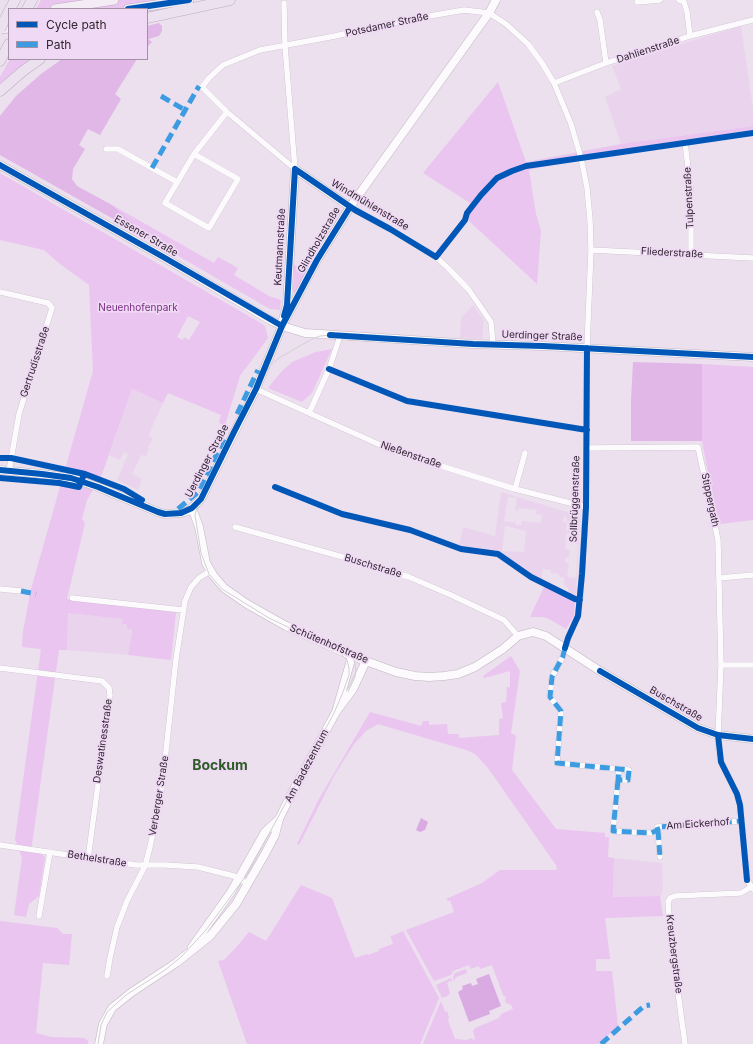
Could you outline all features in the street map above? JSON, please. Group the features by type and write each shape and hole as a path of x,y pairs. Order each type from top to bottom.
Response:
{"highway":[{"path":"148,18 230,0"},
{"path":"0,29 8,14"},
{"path":"0,61 8,46"},
{"path":"0,91 39,60"}],"main road":[{"path":"62,8 114,0"},
{"path":"135,8 188,0"},
{"name":"Glindholzstraße","path":"282,326 317,260 350,207 489,13 496,0"},
{"name":"Essener Straße","path":"0,165 282,326"},
{"name":"Windmühlenstraße","path":"295,169 350,207"},
{"name":"Keutmannstraße","path":"282,326 286,305 295,169"},
{"name":"Uerdinger Straße","path":"0,470 71,478 98,487 139,505 165,514 181,513 192,508 201,499 256,389 282,326 305,333 340,336 493,345 587,348 753,357"},
{"name":"Schütenhofstraße","path":"192,508 197,521 205,558 210,570 224,588 247,604 286,626 352,656 396,672 415,676 429,677 458,674 475,667 503,649 518,636"},
{"name":"Buschstraße","path":"518,636 533,632 546,636 600,671 688,724 718,735 753,739"},
{"name":"Am Badezentrum","path":"336,712 352,656"},
{"name":"Am Badezentrum","path":"187,954 239,879 265,832 278,819 336,712 353,689 366,661"},
{"name":"Am Badezentrum","path":"99,1044 103,1024 112,1008 132,992 165,971 210,936 221,924 236,904 271,844 275,835 278,819"}],"street":[{"path":"637,2 660,0"},
{"name":"Dahlienstraße","path":"679,0 684,2 687,12 690,36"},
{"name":"Keutmannstraße","path":"284,3 285,46 295,169"},
{"name":"Potsdamer Straße","path":"285,46 444,12 464,10 489,13"},
{"name":"Dahlienstraße","path":"597,12 600,20 606,63"},
{"name":"Sollbrüggenstraße","path":"489,13 506,24 528,44 554,83 571,124 581,158 587,188 591,250 587,348 586,507 578,616 565,648"},
{"name":"Dahlienstraße","path":"554,83 606,63 690,36 753,20"},
{"name":"Windmühlenstraße","path":"285,46 260,50 224,65 209,78 202,87 227,112 295,169"},
{"path":"194,154 238,178 209,228 164,204 194,154 227,112"},
{"name":"Tulpenstraße","path":"685,142 691,194 691,254"},
{"path":"106,149 118,149 177,182"},
{"name":"Windmühlenstraße","path":"350,207 425,250 436,257 448,268 469,290 491,322 493,345"},
{"name":"Fliederstraße","path":"591,250 753,258"},
{"name":"Gertrudisstraße","path":"0,292 48,303 52,308 22,402 9,471"},
{"path":"309,413 340,336"},
{"name":"Nießenstraße","path":"256,389 396,452 515,489 586,507"},
{"name":"Stippergath","path":"587,448 698,446 718,540 721,665 718,735"},
{"path":"515,489 525,453"},
{"name":"Buschstraße","path":"235,527 409,577 504,620 518,636"},
{"name":"Verberger Straße","path":"107,976 117,927 127,901 145,866 150,847 162,788 176,659 185,601 191,587 199,578 210,570"},
{"path":"718,578 753,575"},
{"path":"0,589 20,592"},
{"path":"72,598 183,610"},
{"path":"565,648 564,656 552,677 550,697 561,712 557,763 629,770 628,780 618,780"},
{"path":"721,665 753,665"},
{"name":"Deswatinesstraße","path":"0,668 102,681 109,688 110,695 88,858"},
{"path":"718,735 721,762 737,794 740,805 747,880 752,888"},
{"name":"Am Eickerhof","path":"619,769 613,831 651,833 658,830"},
{"name":"Am Eickerhof","path":"660,857 657,827 742,821"},
{"name":"Bethelstraße","path":"0,845 145,866"},
{"path":"39,916 50,852"},
{"path":"145,866 165,865 198,867 234,876 248,884"},
{"name":"Kreuzbergstraße","path":"685,1044 671,940 668,902 670,898 675,896 741,893 752,888"}],"shaded area":[{"path":"159,23 162,26 162,31 159,36 148,39 148,26"},
{"path":"741,26 753,108 753,126 621,144 605,97 621,89 612,66"},
{"path":"148,39 152,42 148,46"},
{"path":"61,60 136,60 115,94 121,99 100,135 88,129 79,145 85,149 73,169 72,179 77,186 112,205 154,242 0,155 0,116 16,96 41,74"},
{"path":"473,305 484,320 482,339 460,338 461,318"},
{"path":"633,362 702,364 702,441 631,441"},
{"path":"132,389 163,403 148,436 153,438 148,447 149,449 146,456 141,455 132,474 142,479 138,490 117,480 128,454 124,452 120,460 109,455"},
{"path":"501,492 580,516 576,597 533,576 499,554 459,547 463,527 495,536","holes":["508,497 517,498 515,510 518,511 519,508 536,510 536,514 542,515 541,523 522,521 521,525 515,525 515,516 514,523 504,521","564,516 567,517 567,521 576,521 576,531 566,530 567,522 563,522","505,526 526,531 524,552 502,551","566,533 570,533 570,543 578,544 576,578 567,577 569,564 565,562 565,558 569,558 570,550 565,549","543,569 551,570 551,573 559,574 559,577 564,577 564,584 569,590 568,592 542,579"]},
{"path":"68,613 123,619 132,632 128,655 67,650"},
{"path":"421,818 428,822 425,830 420,832 416,830"},
{"path":"614,858 662,863 663,891 660,896 613,897"},
{"path":"489,974 501,1006 489,1011 490,1014 469,1022 458,992 463,989 462,986 471,983 472,986 478,984 476,979"}],"green space":[{"path":"41,0 181,0 173,10 148,14 148,8 37,8"},
{"path":"9,60 29,60 0,85 0,77"},
{"path":"498,82 526,162 621,144 753,126 753,135 587,158 529,170 536,214 541,231 537,284 469,221 465,213 470,203 423,173"},
{"name":"Neuenhofenpark","path":"0,173 259,322 265,326 268,338 240,376 225,425 219,423 221,415 168,393 163,403 132,389 102,474 87,500 82,519 85,523 67,599 176,612 171,660 128,655 132,632 131,629 127,629 127,624 122,624 123,619 68,613 67,650 59,650 31,852 40,853 45,857 39,896 29,904 26,917 14,915 22,858 15,839 41,649 22,647 23,631 31,589 93,371 89,285 60,264 44,250 0,240","holes":["188,316 200,322 189,340 184,337 183,340 177,337"]},
{"path":"112,205 214,263 218,257 238,268 234,275 269,296 281,300 280,310 270,309 154,242"},
{"path":"294,265 308,273 295,293 293,292"},
{"path":"332,349 312,393 302,402 268,388 282,371 292,362 316,352"},
{"path":"702,364 753,367 753,520 720,524 717,520 702,441"},
{"path":"544,587 575,601 574,616 566,629 543,617 530,617"},
{"path":"511,656 520,671 511,733 516,736 512,770 556,829 605,833 605,837 609,837 608,857 614,858 613,897 660,896 663,916 605,918 610,959 596,959 596,971 612,971 618,1026 598,1044 423,1044 441,1001 445,1012 447,1011 449,1017 448,1021 455,1039 475,1039 473,1031 475,1028 499,1018 501,1014 513,1009 511,1005 506,1003 506,997 503,995 492,965 480,969 479,966 471,969 469,965 453,971 451,975 434,981 406,930 454,912 450,900 448,901 446,899 482,883 500,870 557,870 556,865 488,768 475,754 378,724 366,731 354,744 334,776 299,845 297,844 319,799 370,712 421,726 423,721 429,721 429,725 447,724 448,734 459,734 459,738 499,735 499,719 503,718 501,703 506,702 507,687 510,687 510,671 484,678 483,676"},
{"path":"301,885 332,898 355,958 379,951 379,949 393,944 390,935 392,936 403,931 439,998 420,1044 247,1044 218,961 224,960 249,932 266,941"},
{"path":"0,921 57,928 63,934 72,934 69,965 43,963 36,1033 51,1037 84,1038 88,1041 88,1044 0,1044"},
{"path":"466,969 467,973 456,977 454,981 453,977 455,973"},
{"path":"451,978 452,982 449,981 447,983 450,993 442,998 436,985"}],"tram line":[{"path":"98,1044 101,1025 107,1012 126,995 165,970 182,956 206,930 248,873 334,713 349,675 347,660 338,651 269,618 222,589 209,574 201,553 195,515 199,500 257,382 271,365 279,358 312,339 320,336 333,335 492,344 578,346 753,356"},
{"path":"0,472 42,475 79,482 98,488 157,514 166,516 181,514 198,504"},
{"path":"344,651 354,660 356,670 355,677 348,692"}],"marked path":[{"path":"152,168 199,86"},
{"path":"161,96 185,110"},
{"path":"237,414 258,370"},
{"path":"178,509 198,492 224,439"},
{"path":"21,591 36,594"},
{"path":"565,648 563,656 552,677 550,697 561,711 557,763 619,769 629,770 628,780 618,780 619,769"},
{"path":"618,780 613,831 651,833 658,830 657,827 742,821"},
{"path":"658,830 660,857"},
{"path":"601,1044 644,1006 650,1005"}],"cycle path":[{"path":"135,8 189,0"},
{"path":"295,169 355,210 436,257 465,220 467,213 481,195 497,178 512,171 526,166 753,133"},
{"path":"0,165 282,326"},
{"path":"284,316 287,305 295,169"},
{"path":"0,470 71,478 98,487 165,514 181,513 192,508 201,499 256,389 282,326 317,260 350,207"},
{"path":"330,335 473,344 543,346 753,357"},
{"path":"565,648 578,616 582,574 586,507 587,348"},
{"path":"329,369 407,401 587,430"},
{"path":"0,458 11,458 85,474 124,489 142,500"},
{"path":"0,478 59,483 79,487 83,477"},
{"path":"275,487 342,514 410,530 461,549 498,554 531,577 575,599 580,600"},
{"path":"600,671 698,728 718,735 753,739"},
{"path":"718,735 721,762 737,794 740,805 747,880"}],"district":[{"name":"Bockum","path":"220,766"}]}
